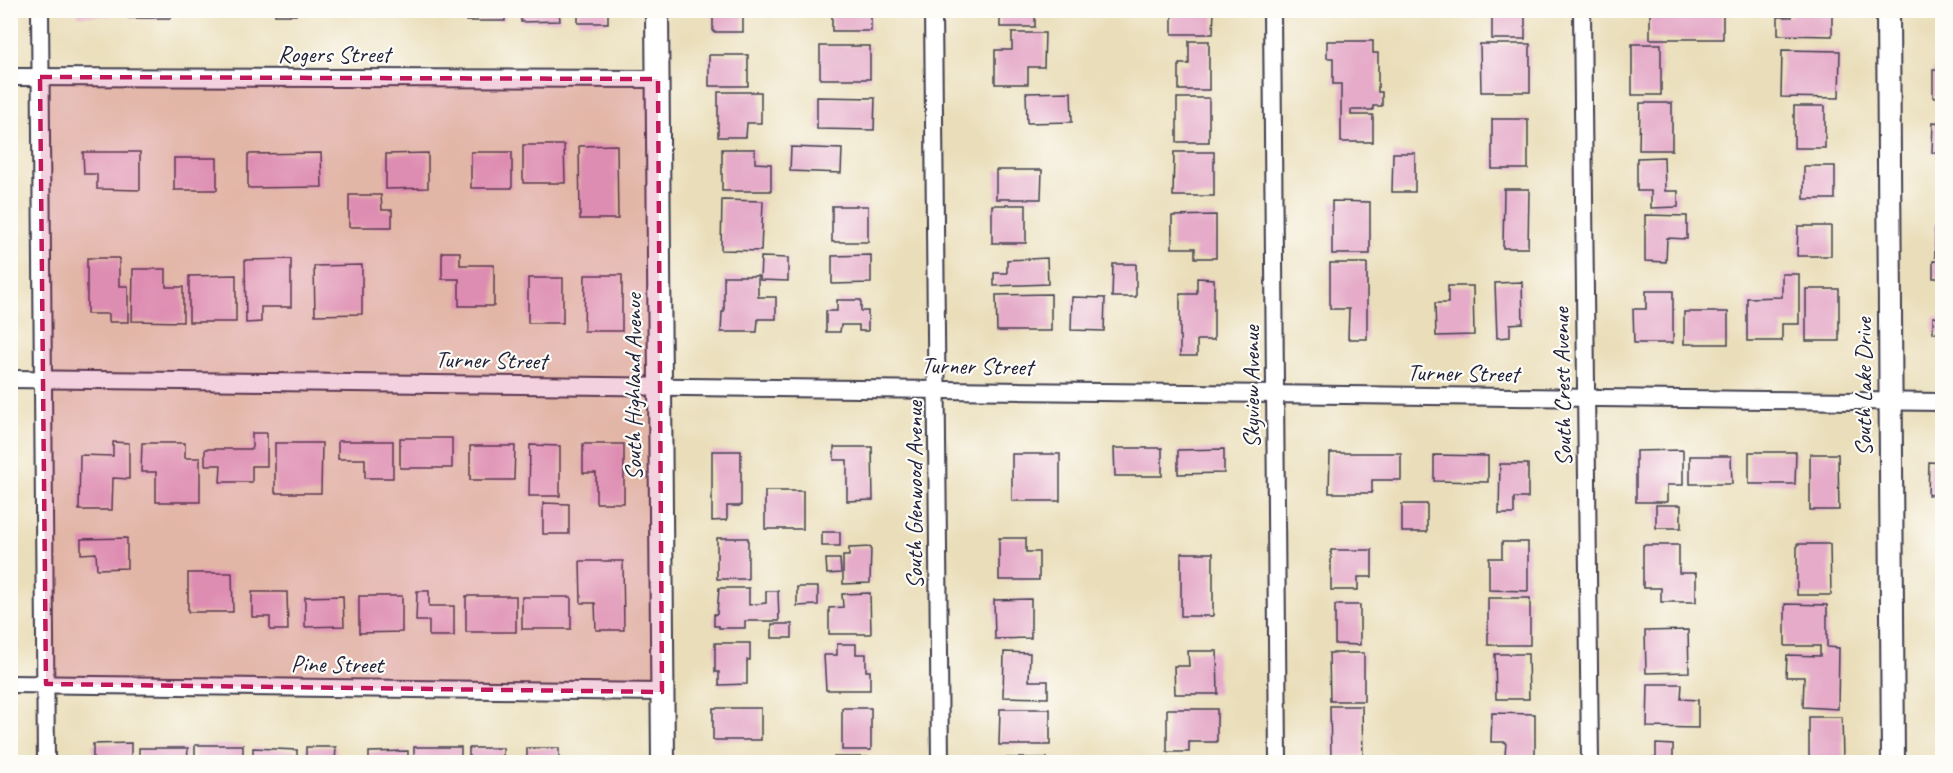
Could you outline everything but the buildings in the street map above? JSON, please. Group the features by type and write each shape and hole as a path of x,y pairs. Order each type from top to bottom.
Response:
{"street":[{"path":"40,10 46,762"},
{"name":"South Highland Avenue","path":"657,10 663,762"},
{"name":"South Glenwood Avenue","path":"933,10 940,762"},
{"name":"Skyview Avenue","path":"1272,10 1278,762"},
{"name":"South Crest Avenue","path":"1582,10 1590,762"},
{"name":"South Lake Drive","path":"1888,10 1893,762"},
{"name":"Rogers Street","path":"10,76 658,79"},
{"name":"Turner Street","path":"10,380 1942,402"},
{"name":"Pine Street","path":"10,684 662,693"}],"highlighted area":[{"path":"40,77 658,79 662,692 46,684"}]}
